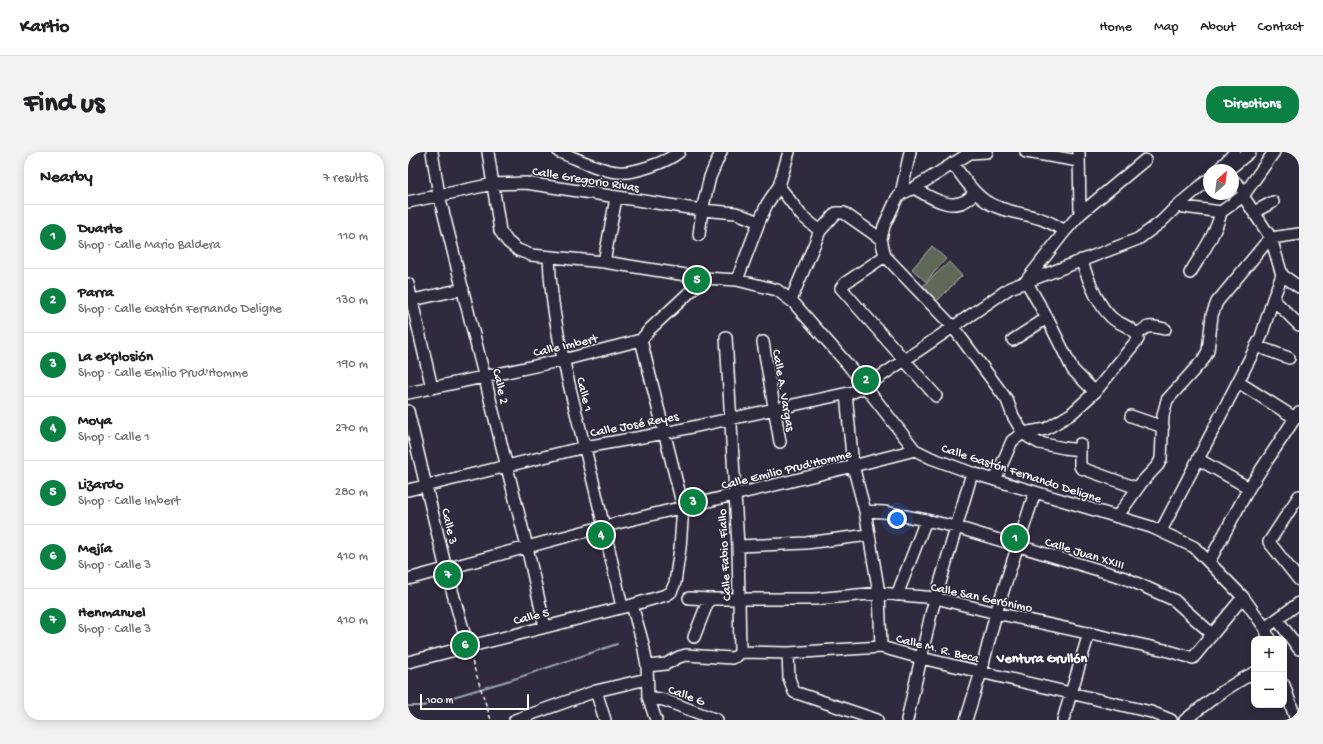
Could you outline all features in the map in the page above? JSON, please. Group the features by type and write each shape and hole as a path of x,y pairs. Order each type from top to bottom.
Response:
{"street":[{"name":"Calle 2","path":"432,152 439,195 527,547 545,627"},
{"name":"Calle Gastón Fernando Deligne","path":"488,152 500,231 508,242 518,250 531,255 604,262 705,278 737,280 777,290 791,300 865,387 915,450 931,458 972,473 1161,531 1194,547 1243,597 1267,634"},
{"path":"559,152 606,170 619,172 643,169 665,161 679,152"},
{"path":"699,235 702,210 710,177 721,152"},
{"path":"737,280 767,204 779,186 789,152"},
{"path":"901,194 910,152"},
{"path":"987,152 970,153 914,188 901,194 897,198 884,226 881,239 884,256 953,327 1007,400 1013,416 1023,432 1039,443 1064,448 1080,447 1081,468 1137,488"},
{"path":"1026,152 1079,156 1080,214"},
{"path":"1226,164 1235,152"},
{"path":"1231,164 1250,152"},
{"path":"1190,273 1215,231 1221,212 1244,194 1274,152"},
{"path":"1095,392 1073,370 1047,318 1026,281 1080,214 1145,160"},
{"path":"954,163 962,177 975,192 988,203 1046,221 1065,232"},
{"name":"Calle Gregorio Rivas","path":"408,202 493,184 526,183 616,198 702,210 736,213 759,222"},
{"name":"Calle José Reyes","path":"408,490 585,447 664,433 853,392 865,387 1010,288 1081,260 1138,240 1161,222 1203,184"},
{"path":"779,186 801,215 820,231"},
{"path":"914,188 940,201 954,205 965,202 971,198 975,192"},
{"path":"1161,531 1256,346 1282,275 1271,238 1239,188"},
{"path":"604,262 616,198"},
{"path":"1254,212 1272,202"},
{"path":"1178,206 1221,212"},
{"path":"791,300 820,231 836,213 844,213 881,239"},
{"path":"1117,517 1137,488 1158,465 1161,459 1163,415 1167,400 1196,369 1208,351 1212,315 1217,302 1271,238 1299,234"},
{"path":"884,256 844,283 840,288 936,396"},
{"name":"Calle 1","path":"549,257 550,283 563,360 627,606 643,644 647,666 648,697 656,720"},
{"path":"996,480 1012,441 1023,432 1046,429 1072,414 1095,392 1138,339 1134,331 1116,321 1104,309 1092,287 1081,260"},
{"path":"1282,275 1299,287"},
{"path":"683,507 641,340 650,329 705,278"},
{"path":"408,284 410,301 432,388"},
{"path":"410,301 463,289"},
{"path":"1273,299 1299,325"},
{"path":"1013,340 1047,318"},
{"path":"1137,335 1146,326 1165,329"},
{"name":"Calle Fabio Fiallo","path":"726,337 738,546 740,652"},
{"name":"Calle Imbert","path":"408,393 563,360 641,340"},
{"name":"Calle A. Vargas","path":"763,342 780,442"},
{"path":"1256,346 1289,358"},
{"path":"1209,562 1249,488 1297,415 1238,382"},
{"path":"846,394 852,466 865,511 879,593 881,647"},
{"name":"Calle 3","path":"408,412 446,569 468,647"},
{"path":"1131,416 1163,427"},
{"name":"Calle Emilio Prud'Homme","path":"408,579 605,526 915,450"},
{"path":"1198,459 1249,488"},
{"path":"907,720 936,598 972,473"},
{"path":"966,720 981,672 996,613 1035,492"},
{"path":"1299,496 1268,542 1299,580"},
{"name":"Calle 5","path":"408,662 666,595 671,592 674,583 680,548 683,507"},
{"name":"Calle Juan XXIII","path":"865,511 884,512 956,527 1125,578 1174,600 1212,634"},
{"path":"897,595 926,520"},
{"path":"738,546 806,543 869,535"},
{"name":"Calle San Gerónimo","path":"689,598 815,599 879,593 936,598 1193,658 1212,634"},
{"path":"1212,634 1243,597"},
{"path":"694,637 709,599"},
{"path":"1267,634 1277,619 1299,603"},
{"path":"1277,619 1299,649"},
{"path":"1063,720 1089,633"},
{"name":"Calle M. R. Beca","path":"647,666 666,664 686,655 732,658 737,656 740,652 788,653 881,647 921,658 1152,712 1171,720"},
{"path":"788,653 789,678 794,692 877,720"},
{"path":"1185,720 1251,674"},
{"path":"516,720 596,691 647,679"},
{"path":"596,691 605,720"},
{"path":"1287,693 1296,720"},
{"name":"Calle G","path":"648,697 664,700 716,720"}],"path":[{"path":"468,647 491,720"}],"green space":[{"path":"932,246 946,259 926,282 912,269"},
{"path":"949,262 962,276 937,301 923,286"}],"waterway":[{"path":"408,706 423,706 517,678 617,644"}],"place":[{"name":"Lizardo","path":"697,280"},
{"name":"Parra","path":"866,380"},
{"name":"La explosión","path":"693,502"},
{"name":"Moya","path":"601,535"},
{"name":"Duarte","path":"1015,538"},
{"name":"Henmanuel","path":"448,575"},
{"name":"Mejía","path":"465,645"}],"district":[{"name":"Ventura Grullón","path":"1042,657"}]}
